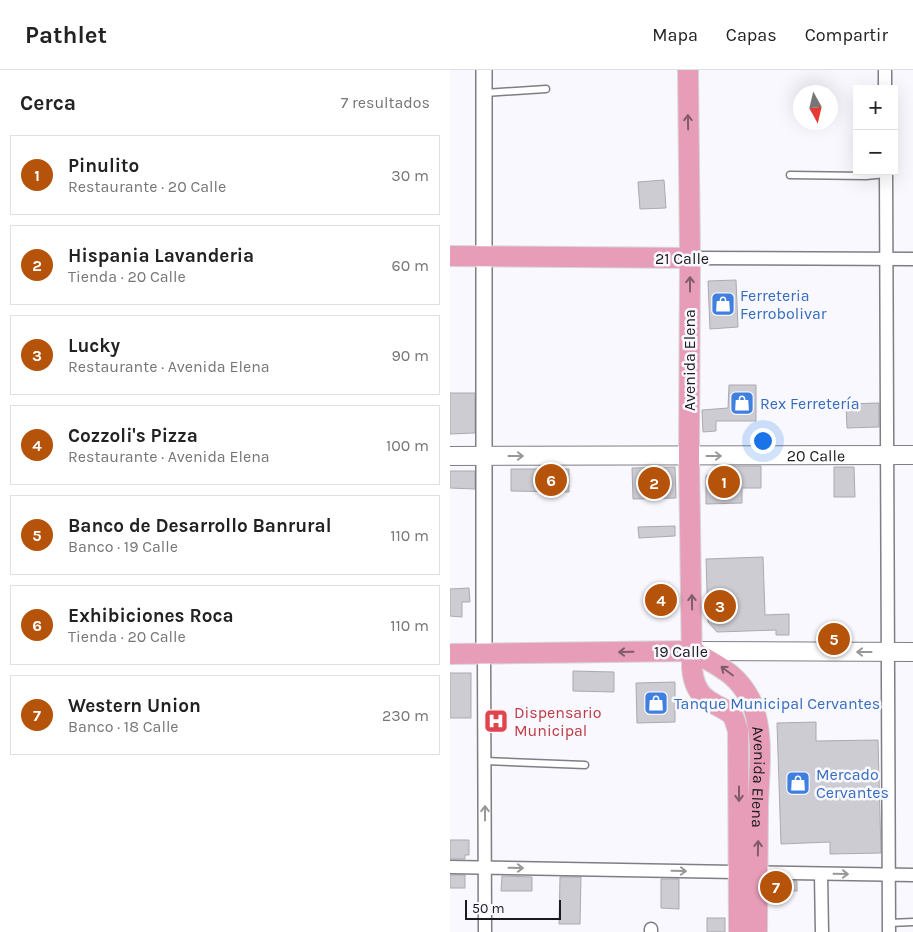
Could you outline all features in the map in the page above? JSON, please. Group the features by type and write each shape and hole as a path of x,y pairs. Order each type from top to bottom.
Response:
{"main road":[{"name":"Avenida Elena","path":"688,70 690,258 689,456 694,680 698,690 707,700 721,706 733,716 738,730 749,872 757,932"},
{"name":"21 Calle","path":"450,256 690,258"},
{"name":"20 Calle","path":"450,456 913,455"},
{"name":"Avenida Elena","path":"693,651 725,669 735,678 750,700 755,713 759,745 749,872 739,932"},
{"name":"19 Calle","path":"450,654 693,651 913,652"}],"street":[{"path":"484,70 485,932"},
{"path":"885,70 885,85"},
{"path":"886,175 889,927"},
{"name":"21 Calle","path":"690,258 913,260"},
{"path":"450,867 913,875"},
{"path":"821,874 822,932"}],"lane":[{"path":"484,93 546,89"},
{"path":"790,175 871,175"},
{"path":"485,761 585,765"},
{"path":"889,927 913,922"}],"building":[{"path":"664,180 666,208 640,209 638,182"},
{"name":"Ferreteria Ferrobolivar","path":"736,280 738,327 710,329 708,281"},
{"name":"Rex Ferretería","path":"729,385 756,385 756,421 716,421 716,431 703,432 702,410 728,408"},
{"path":"450,393 475,393 475,433 450,434"},
{"path":"879,403 879,427 847,428 846,404"},
{"path":"716,466 761,466 761,488 742,488 742,503 706,504 706,476"},
{"path":"675,467 676,498 633,499 632,468"},
{"path":"834,467 854,467 855,497 834,497"},
{"path":"511,469 569,469 569,492 511,491"},
{"path":"450,471 475,471 475,489 450,488"},
{"path":"675,526 675,536 639,538 638,527"},
{"path":"763,557 765,615 789,614 789,635 776,635 776,630 717,632 708,622 706,559"},
{"path":"469,588 470,602 462,602 462,617 450,616 450,589"},
{"path":"674,593 675,605 648,607 647,595"},
{"path":"573,671 614,672 614,692 573,691"},
{"path":"450,673 471,673 471,718 450,718"},
{"name":"Tanque Municipal Cervantes","path":"675,682 675,722 637,723 636,683"},
{"path":"816,722 816,741 878,740 881,853 830,854 830,842 781,844 777,723"},
{"path":"450,840 469,840 469,855 465,855 465,859 450,859"},
{"path":"450,875 465,875 465,888 450,888"},
{"path":"502,876 532,877 532,891 501,891"},
{"path":"560,877 581,877 580,924 559,924"},
{"path":"661,879 679,879 679,909 661,908"},
{"path":"771,881 797,881 797,891 771,891"},
{"path":"707,918 725,918 725,932 707,932"}],"place":[{"name":"Ferreteria Ferrobolivar","path":"723,304"},
{"name":"Rex Ferretería","path":"742,403"},
{"name":"Exhibiciones Roca","path":"551,480"},
{"name":"Pinulito","path":"724,482"},
{"name":"Hispania Lavanderia","path":"654,483"},
{"name":"Cozzoli's Pizza","path":"661,600"},
{"name":"Lucky","path":"720,606"},
{"name":"Banco de Desarrollo Banrural","path":"834,639"},
{"name":"Tanque Municipal Cervantes","path":"656,703"},
{"name":"Dispensario Municipal","path":"496,721"},
{"name":"Mercado Cervantes","path":"798,783"},
{"name":"Western Union","path":"776,887"}]}
